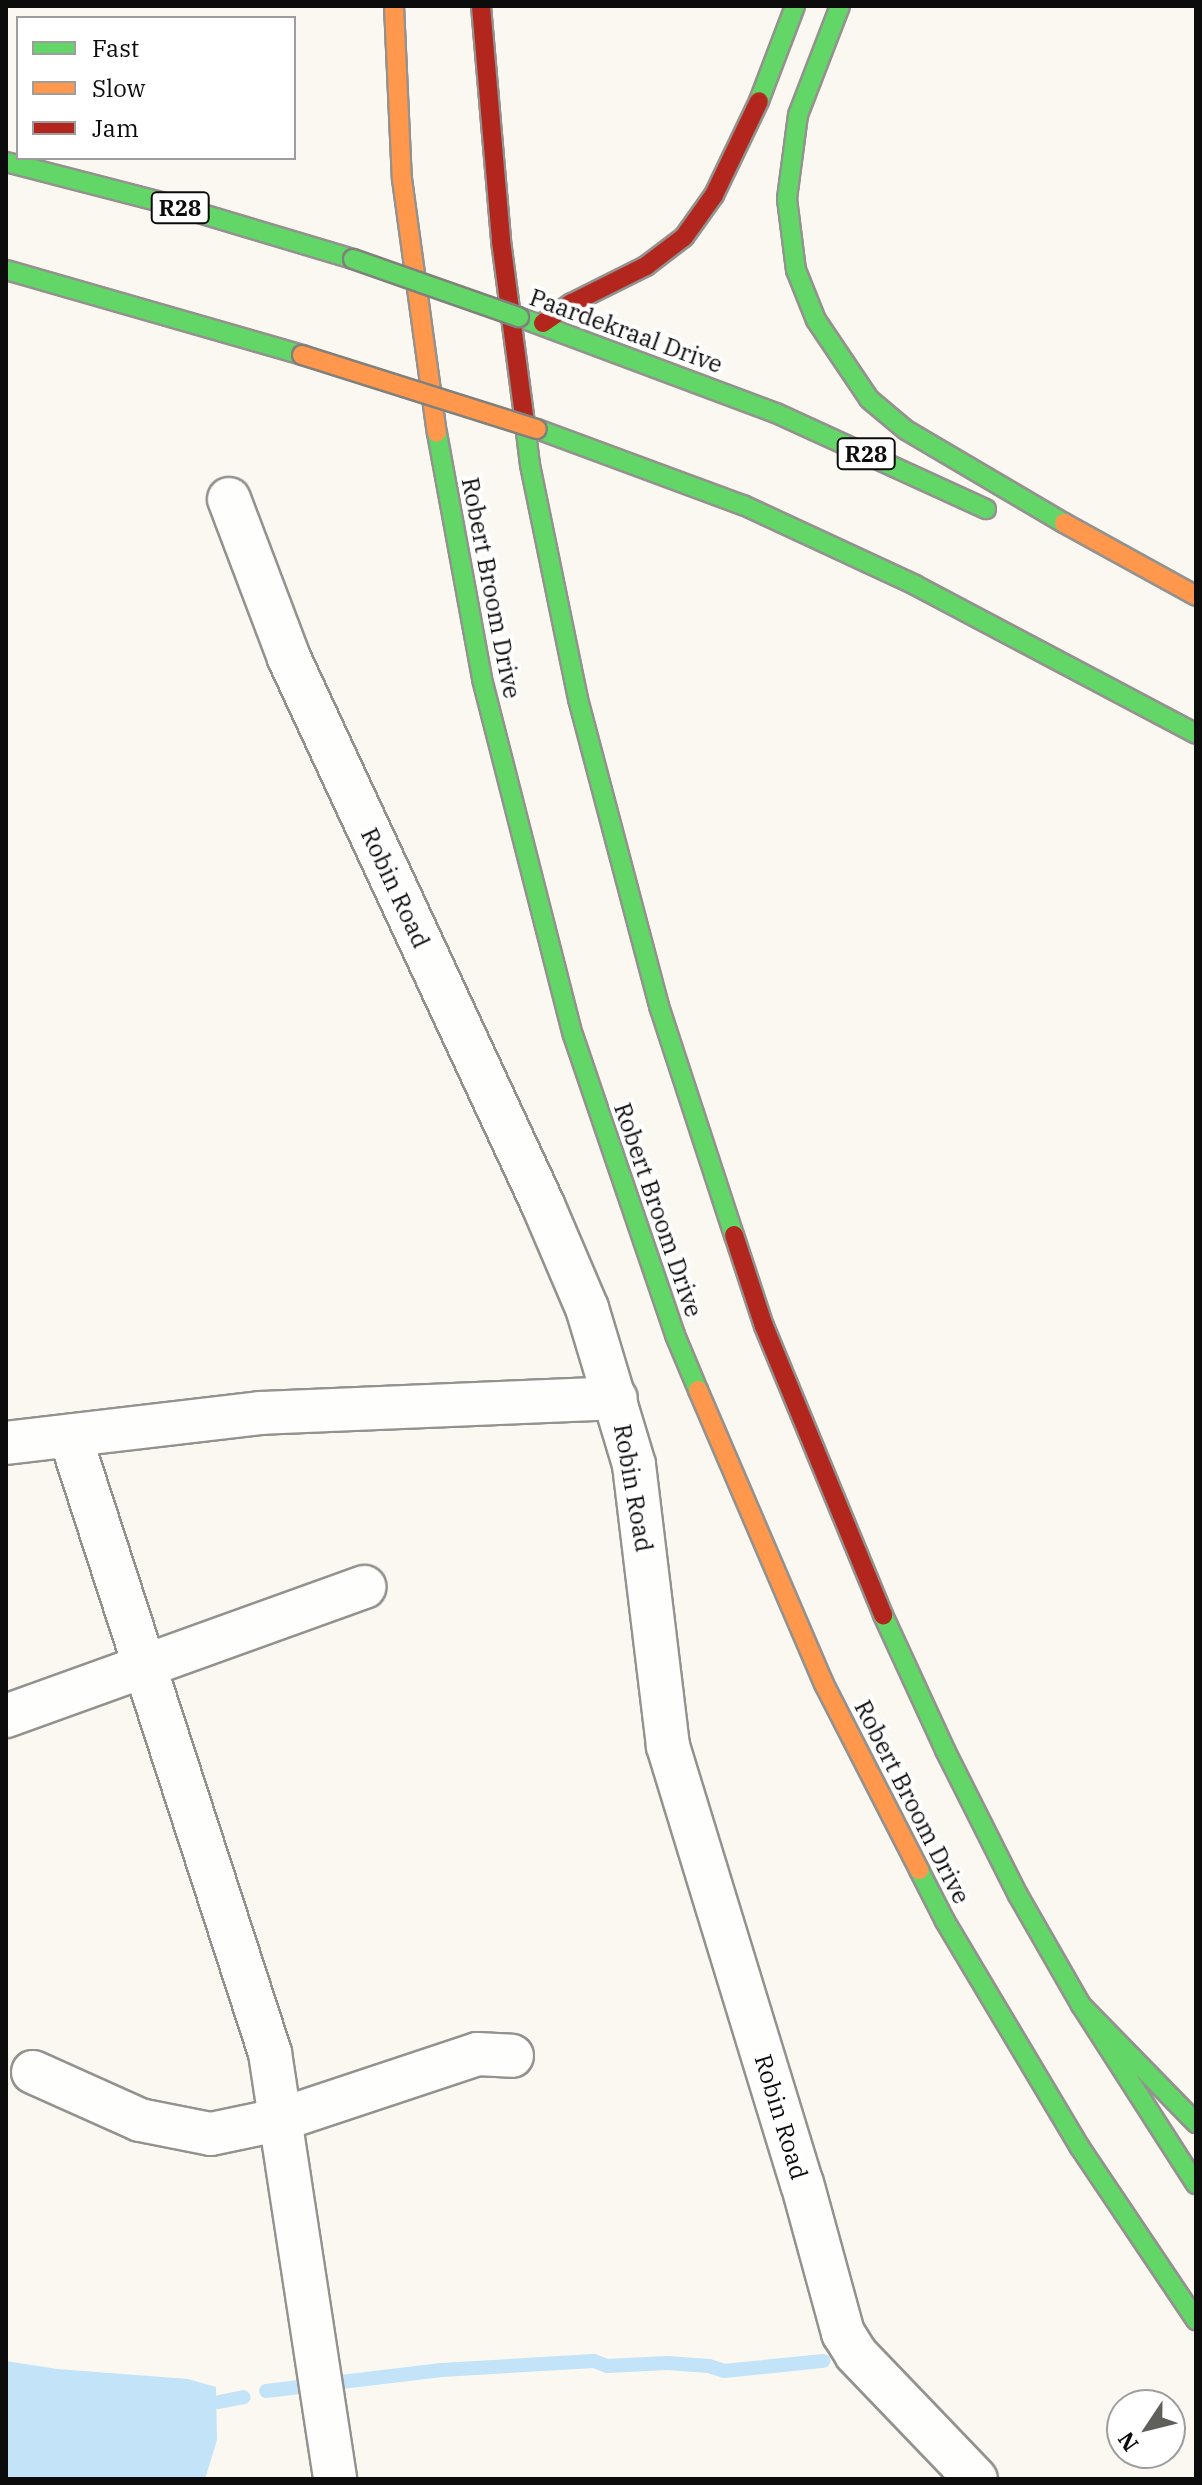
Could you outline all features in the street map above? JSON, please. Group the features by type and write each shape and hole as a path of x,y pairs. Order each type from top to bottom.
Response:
{"street":[{"name":"Robert Broom Drive","path":"394,6 402,179 439,450 482,679 573,1035 675,1335 824,1684 945,1921 1079,2146 1196,2320"},
{"path":"481,6 501,241 530,465 578,699 659,1006 764,1326 863,1571 951,1763 1018,1895 1081,2005 1196,2184"},
{"path":"543,323 572,303 646,266 684,237 714,195 752,120 795,6"},
{"path":"840,6 798,115 787,199 796,270 823,334 869,399 906,430 1016,497 1196,596"},
{"name":"Paardekraal Drive","path":"6,162 172,205 353,259 543,323 776,413 999,516"},
{"path":"6,270 302,355 537,429 743,505 915,585 1196,734"},
{"name":"Robin Road","path":"229,499 289,658 543,1205 587,1308 634,1465 668,1746 802,2183 843,2333 856,2354 976,2479"},
{"path":"6,1443 260,1413 616,1398"},
{"path":"70,1436 270,2053 335,2479"},
{"path":"6,1716 364,1587"},
{"path":"1081,2005 1196,2123"},
{"path":"33,2072 140,2120 211,2134 282,2119 477,2054 512,2056"}],"water":[{"path":"6,2361 57,2369 188,2379 216,2387 217,2440 205,2479 6,2479"}],"waterway":[{"path":"266,2391 442,2370 594,2361 607,2366 667,2363 709,2366 724,2371 823,2361"},
{"path":"219,2402 244,2397"}],"traffic: fast":[{"path":"759,101 795,6"},
{"path":"840,6 798,115 787,199 796,270 816,320 869,399 906,430 1064,523"},
{"path":"6,162 172,205 353,259"},
{"path":"353,259 519,317"},
{"path":"6,270 302,355"},
{"path":"519,317 776,413 986,509"},
{"path":"524,416 530,465 578,699 659,1006 734,1235"},
{"path":"537,429 743,505 915,585 1196,734"},
{"path":"437,433 482,679 573,1035 675,1335 698,1390"},
{"path":"883,1615 945,1750 1018,1895 1081,2005 1196,2184"},
{"path":"919,1870 945,1921 1079,2146 1196,2320"},
{"path":"1081,2005 1196,2123"}],"traffic: slow":[{"path":"394,6 402,179 437,433"},
{"path":"302,355 537,429"},
{"path":"1064,523 1196,596"},
{"path":"698,1390 824,1684 919,1870"}],"traffic: jam":[{"path":"481,6 501,241 524,416"},
{"path":"543,323 572,303 646,266 684,237 714,195 759,101"},
{"path":"734,1235 764,1326 883,1615"}]}
